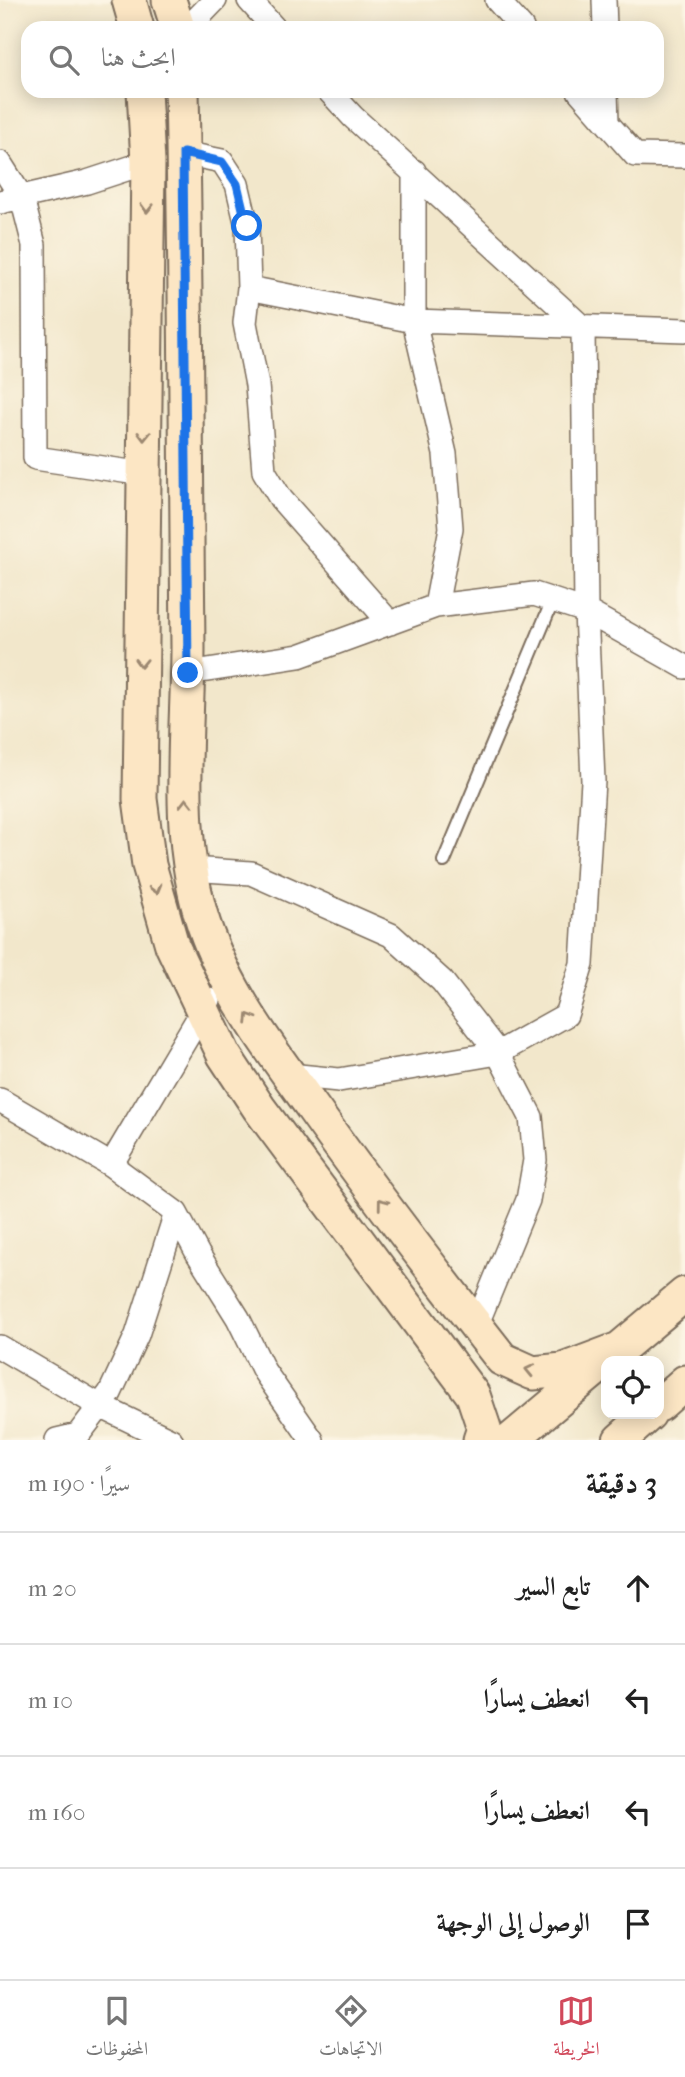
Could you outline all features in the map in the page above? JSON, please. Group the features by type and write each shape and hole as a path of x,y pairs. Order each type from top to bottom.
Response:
{"main road":[{"path":"129,0 135,21"},
{"path":"169,0 176,21"},
{"path":"144,98 148,162 140,799 149,865 172,945 224,1055 259,1108 473,1395 484,1428 480,1440"},
{"path":"182,98 188,673 186,809 190,869 204,925 227,979 251,1021 502,1359 533,1373 563,1370 619,1349"},
{"path":"511,1440 685,1294"},
{"path":"664,1401 685,1382"},
{"path":"620,1440 643,1419"}],"street":[{"path":"195,21 215,0"},
{"path":"249,0 268,21"},
{"path":"497,0 516,21"},
{"path":"604,0 605,21"},
{"path":"289,1075 339,1080 498,1053 566,1015 582,964 593,781 586,611 583,328 335,98"},
{"path":"585,98 635,155 685,156"},
{"path":"606,98 607,122"},
{"path":"183,153 222,162 237,184 247,226 249,288 245,323 257,385 264,471 281,499 390,623"},
{"path":"11,200 148,162"},
{"path":"0,163 11,200 34,245 35,458 144,474"},
{"path":"414,171 414,321 445,454 451,528 436,606"},
{"path":"249,288 414,321 685,330"},
{"path":"188,673 299,656 436,606 534,594 586,611 685,667"},
{"path":"190,869 251,873 391,935 442,981 498,1053 531,1117 535,1160 528,1200 476,1326"},
{"path":"111,1165 202,1010 227,979"},
{"path":"0,1100 111,1165 176,1213 238,1318 264,1371 312,1440"},
{"path":"57,1440 78,1435 110,1393 137,1335 176,1213"},
{"path":"0,1347 100,1406 171,1440"}],"lane":[{"path":"444,861 553,600"}],"route":[{"path":"188,673 183,153 222,162 237,184 247,226"}]}
